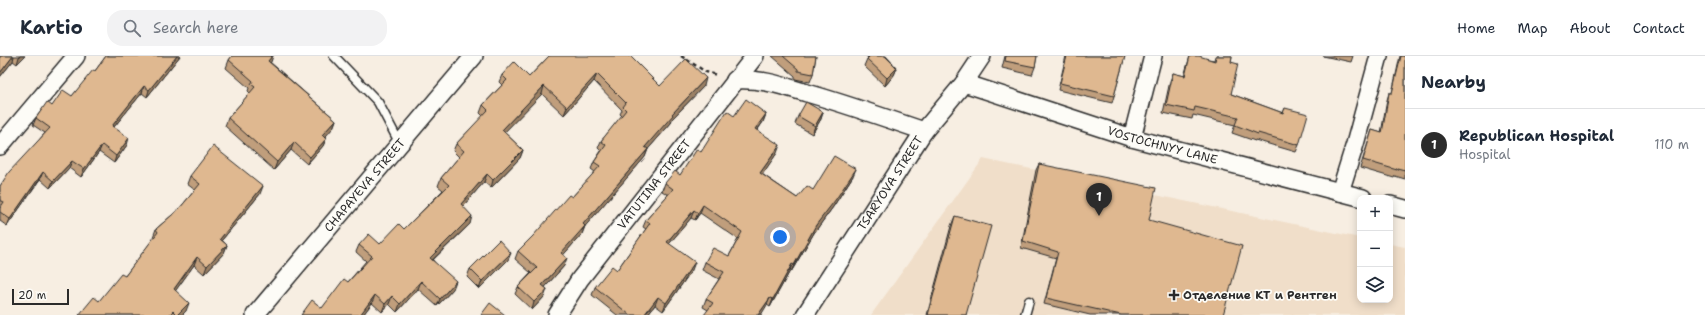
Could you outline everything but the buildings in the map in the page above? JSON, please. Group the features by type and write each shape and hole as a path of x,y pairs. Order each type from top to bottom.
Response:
{"street":[{"path":"0,146 76,56"},
{"name":"CHAPAYEVA STREET","path":"255,315 474,56"},
{"name":"VATUTINA STREET","path":"557,315 580,279 755,56"},
{"name":"TSARYOVA STREET","path":"805,315 924,131 964,83 982,56"},
{"path":"1132,138 1153,56"},
{"path":"1340,192 1356,144 1379,56"},
{"path":"735,80 756,80 769,82 826,98 924,131"},
{"name":"VOSTOCHNYY LANE","path":"964,83 1132,138 1357,196"},
{"path":"1393,206 1405,209"}],"lane":[{"path":"334,56 378,102 400,145"},
{"path":"1025,315 1029,302"}],"path":[{"path":"681,56 706,72 735,80"}],"shaded area":[{"path":"983,159 1357,237 1357,303 1393,303 1393,245 1405,247 1405,315 871,315"}],"place":[{"name":"Republican Hospital","path":"1099,216"},
{"name":"Отделение КТ и Рентген","path":"1174,295"}]}
